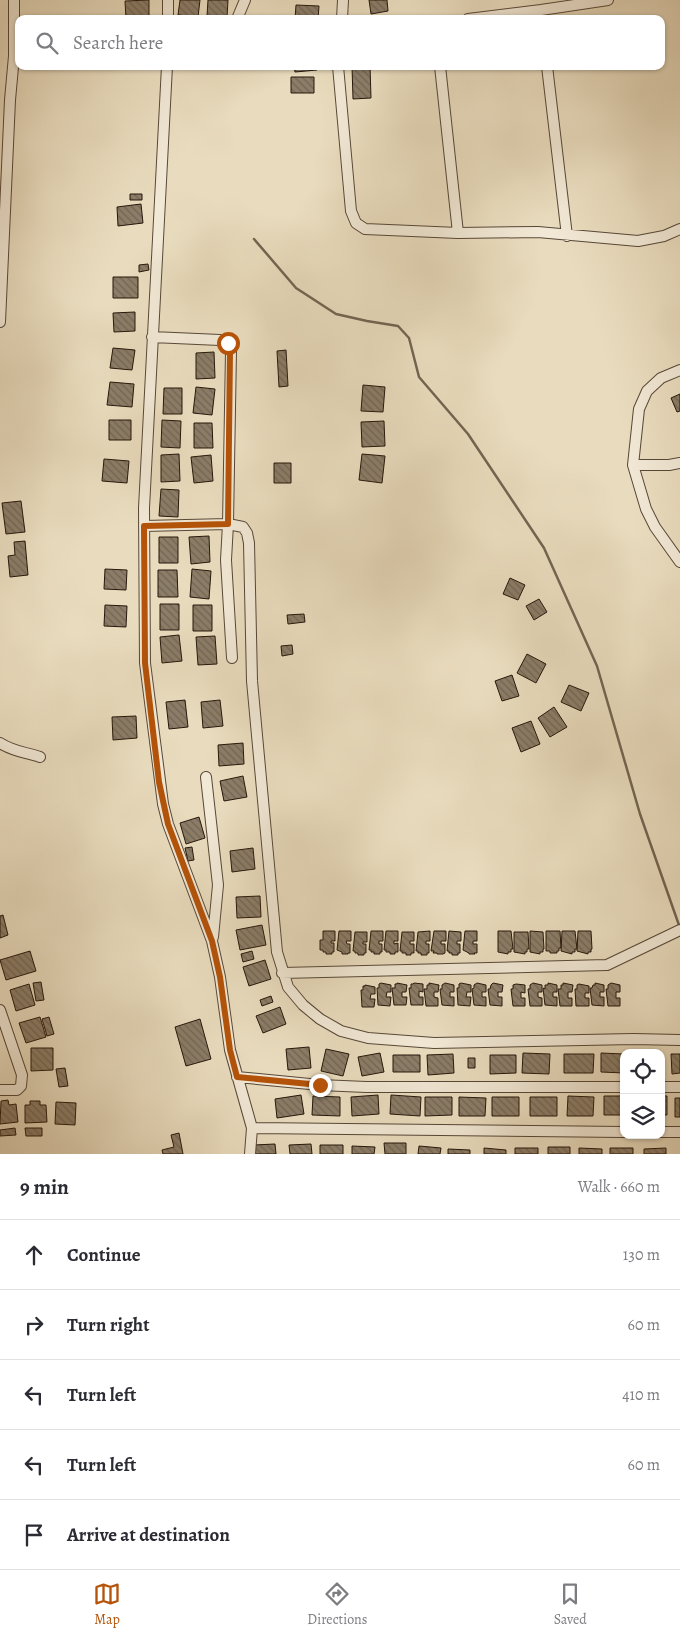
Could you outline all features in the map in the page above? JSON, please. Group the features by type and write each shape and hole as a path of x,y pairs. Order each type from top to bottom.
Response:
{"street":[{"path":"0,322 10,100 14,56 14,0"},
{"path":"168,0 168,15"},
{"path":"239,15 245,0"},
{"path":"342,15 343,0"},
{"path":"541,15 608,0"},
{"path":"167,70 144,526 145,663 159,782 168,824 212,941 220,977 230,1050 252,1128 250,1154"},
{"path":"338,70 351,211 356,223 365,229 458,233 538,232 638,241 664,236 680,229"},
{"path":"440,70 458,233"},
{"path":"547,70 567,236"},
{"path":"152,337 220,340 228,343 230,351 226,560 232,658"},
{"path":"680,370 661,378 647,391 639,409 633,465 646,509 655,527 680,562"},
{"path":"633,465 680,463"},
{"path":"144,526 228,524 243,527 247,533 249,543 252,681 277,952 282,973 288,987 303,1005 320,1019 340,1031 368,1038 434,1043 632,1039 680,1040"},
{"path":"0,743 12,750 40,757"},
{"path":"206,777 218,884 212,941"},
{"path":"282,973 607,965 680,930"},
{"path":"0,1010 22,1075 20,1086 16,1090 0,1090"},
{"path":"237,1077 320,1085 366,1087 620,1087"},
{"path":"665,1087 680,1087"},
{"path":"252,1128 620,1132"},
{"path":"665,1132 680,1132"}],"building":[{"path":"149,0 149,15 126,15 125,1"},
{"path":"180,0 200,0 198,15 178,15"},
{"path":"208,0 228,0 227,15 207,15"},
{"path":"369,0 387,0 388,11 371,14"},
{"path":"296,5 319,6 318,15 295,15"},
{"path":"295,70 317,70 295,72"},
{"path":"352,70 370,70 371,98 353,99"},
{"path":"291,77 314,77 314,93 291,93"},
{"path":"130,194 142,194 142,200 130,200"},
{"path":"141,204 143,223 118,226 117,207"},
{"path":"148,264 149,270 139,272 139,265"},
{"path":"113,277 138,277 138,298 113,298"},
{"path":"135,312 135,331 114,332 113,313"},
{"path":"113,348 135,350 132,370 110,368"},
{"path":"286,350 288,386 279,387 277,351"},
{"path":"214,352 215,378 196,379 196,353"},
{"path":"110,382 134,384 132,407 107,405"},
{"path":"363,385 385,387 383,412 361,411"},
{"path":"196,387 215,389 212,415 193,413"},
{"path":"164,388 182,388 182,414 163,414"},
{"path":"680,394 680,411 677,412 671,398"},
{"path":"109,420 131,420 131,440 109,440"},
{"path":"162,420 181,421 180,448 161,447"},
{"path":"384,421 385,446 362,447 361,422"},
{"path":"194,423 212,423 213,448 194,448"},
{"path":"179,454 180,481 161,482 161,455"},
{"path":"362,454 385,456 382,483 359,480"},
{"path":"211,455 213,481 194,483 191,457"},
{"path":"104,459 129,461 127,483 102,481"},
{"path":"274,463 291,463 291,483 274,483"},
{"path":"161,489 179,490 178,517 159,516"},
{"path":"21,501 25,532 6,534 2,503"},
{"path":"209,536 210,562 191,564 189,537"},
{"path":"159,537 178,537 178,563 159,563"},
{"path":"25,541 28,575 10,577 8,556 15,555 14,542"},
{"path":"105,569 127,570 126,590 104,589"},
{"path":"192,569 211,571 209,599 190,597"},
{"path":"158,570 177,570 178,597 158,597"},
{"path":"510,578 525,585 518,600 503,594"},
{"path":"539,599 547,612 534,620 526,606"},
{"path":"160,604 179,604 179,630 160,630"},
{"path":"105,605 127,606 126,627 104,626"},
{"path":"193,605 212,605 212,631 193,631"},
{"path":"304,614 305,622 288,624 287,615"},
{"path":"179,635 182,661 162,663 160,637"},
{"path":"215,636 217,664 198,665 196,637"},
{"path":"292,645 293,654 282,656 281,646"},
{"path":"527,654 546,664 536,683 517,673"},
{"path":"512,675 519,696 502,701 495,681"},
{"path":"569,685 589,693 581,711 561,702"},
{"path":"185,700 188,727 169,729 166,702"},
{"path":"220,700 223,726 203,728 201,702"},
{"path":"554,707 567,727 550,737 538,718"},
{"path":"136,716 137,738 113,740 112,717"},
{"path":"531,721 540,744 521,752 512,728"},
{"path":"243,743 244,764 219,766 218,745"},
{"path":"243,776 247,797 224,801 220,781"},
{"path":"199,817 205,838 186,844 180,823"},
{"path":"192,847 194,860 188,861 185,848"},
{"path":"253,848 255,869 232,872 230,851"},
{"path":"260,896 261,917 237,918 236,897"},
{"path":"3,915 8,935 0,938 0,916"},
{"path":"262,925 266,945 240,950 236,930"},
{"path":"323,931 335,931 335,941 331,941 331,943 334,943 334,952 332,954 326,954 323,950 320,950 320,940 323,940"},
{"path":"339,931 351,931 351,941 346,941 347,944 350,944 350,953 348,954 342,954 342,952 337,950"},
{"path":"371,931 383,931 383,941 379,941 379,944 382,944 382,952 380,954 374,954 374,952 369,950"},
{"path":"386,931 398,931 398,941 394,941 394,944 398,943 398,952 395,952 395,954 390,954 390,952 384,950"},
{"path":"430,931 430,941 426,941 426,944 429,944 429,953 421,955 421,953 416,951 418,932"},
{"path":"434,931 446,931 446,941 441,941 441,944 445,944 445,953 443,954 431,951"},
{"path":"449,931 461,932 461,941 457,941 457,944 460,944 460,953 458,955 452,955 452,953 447,951"},
{"path":"465,931 477,931 477,941 473,941 473,944 477,944 477,953 475,954 469,954 463,950"},
{"path":"498,931 511,931 513,949 508,954 498,952"},
{"path":"530,931 543,932 544,949 540,954 530,952"},
{"path":"546,931 560,931 561,948 559,948 557,953 546,951"},
{"path":"562,931 575,931 577,949 572,954 561,951"},
{"path":"578,931 591,931 592,949 588,954 577,951"},
{"path":"355,932 367,932 367,942 363,942 363,944 366,944 366,953 364,955 358,955 358,953 353,951"},
{"path":"402,932 414,932 414,941 410,941 410,944 414,944 414,953 411,953 411,955 406,955 406,953 400,951"},
{"path":"514,932 528,932 529,949 527,949 525,954 514,952"},
{"path":"30,951 36,971 6,980 0,960"},
{"path":"252,951 254,959 243,962 241,954"},
{"path":"265,960 271,979 249,986 243,967"},
{"path":"41,982 44,1000 36,1001 33,983"},
{"path":"381,983 391,985 391,992 387,992 386,997 391,997 390,1006 378,1005 377,988 379,988"},
{"path":"397,983 407,985 406,992 402,992 402,997 407,997 406,1005 394,1005 392,988 395,988"},
{"path":"414,983 423,984 423,992 419,991 419,997 423,997 423,1005 411,1005 409,988"},
{"path":"429,983 439,985 438,992 434,992 434,997 438,998 438,1006 426,1006 424,989 427,989"},
{"path":"445,983 454,985 454,992 450,992 450,997 454,997 454,1006 442,1005 440,989 442,989 442,985"},
{"path":"461,983 471,985 471,992 467,992 466,997 471,997 470,1006 458,1005 457,988 459,988"},
{"path":"477,983 486,985 486,992 482,992 482,997 486,997 486,1006 474,1005 472,989"},
{"path":"493,983 503,985 502,992 498,992 498,997 502,997 502,1006 490,1005 488,989 490,989"},
{"path":"533,983 542,985 542,992 538,992 538,997 542,998 542,1006 530,1006 528,989 530,989 530,985"},
{"path":"548,983 557,985 557,992 553,992 553,997 557,997 557,1006 545,1005 543,988 545,989 545,985 548,985"},
{"path":"563,983 573,985 572,992 568,992 568,998 572,998 572,1006 560,1006 558,989 561,989"},
{"path":"595,983 604,985 604,992 600,992 600,997 604,997 604,1006 592,1005 590,988"},
{"path":"611,983 620,985 620,992 616,992 616,998 620,998 620,1006 608,1006 606,989 608,989 608,985"},
{"path":"29,984 35,1005 16,1011 10,990"},
{"path":"516,984 525,985 525,993 521,992 521,998 525,998 525,1006 513,1006 511,989"},
{"path":"579,984 589,986 589,993 585,993 585,998 589,998 589,1006 576,1006 575,989 577,989"},
{"path":"365,985 375,987 375,994 371,994 370,999 375,999 374,1007 362,1007 361,990 363,990"},
{"path":"271,996 273,1002 262,1006 260,1000"},
{"path":"280,1007 286,1024 263,1033 256,1016"},
{"path":"40,1017 46,1037 26,1043 19,1023"},
{"path":"49,1017 54,1034 47,1036 42,1019"},
{"path":"200,1019 211,1059 186,1066 175,1027"},
{"path":"309,1047 311,1068 288,1070 286,1049"},
{"path":"31,1048 53,1048 53,1070 31,1071"},
{"path":"326,1049 349,1054 343,1076 321,1071"},
{"path":"380,1053 384,1072 362,1076 358,1057"},
{"path":"523,1053 550,1054 549,1074 522,1073"},
{"path":"601,1053 620,1054 620,1073 601,1072"},
{"path":"453,1054 454,1073 428,1075 427,1055"},
{"path":"564,1054 594,1054 593,1073 564,1073"},
{"path":"671,1054 680,1054 680,1073 672,1074"},
{"path":"393,1055 420,1055 420,1072 393,1072"},
{"path":"490,1055 516,1055 516,1073 490,1074"},
{"path":"468,1058 475,1058 475,1068 468,1068"},
{"path":"65,1068 68,1086 59,1087 56,1069"},
{"path":"301,1095 304,1114 277,1118 275,1099"},
{"path":"378,1095 379,1114 352,1116 351,1097"},
{"path":"391,1095 421,1097 420,1116 390,1114"},
{"path":"313,1096 340,1097 340,1116 312,1115"},
{"path":"568,1096 594,1097 593,1116 567,1116"},
{"path":"604,1096 620,1096 620,1115 604,1115"},
{"path":"665,1096 667,1096 667,1115 665,1115"},
{"path":"425,1097 452,1097 452,1115 425,1116"},
{"path":"459,1097 486,1098 485,1116 459,1116"},
{"path":"492,1097 519,1097 519,1116 492,1116"},
{"path":"530,1097 557,1097 557,1116 530,1116"},
{"path":"675,1098 680,1098 680,1117 675,1117"},
{"path":"8,1100 9,1105 16,1104 18,1122 0,1124 1,1101"},
{"path":"30,1101 40,1101 40,1105 46,1105 47,1122 25,1123 25,1105 30,1105"},
{"path":"56,1102 76,1103 75,1125 55,1124"},
{"path":"15,1128 16,1135 0,1136 0,1130"},
{"path":"25,1128 42,1128 42,1136 26,1136"},
{"path":"179,1133 183,1154 163,1154 162,1150 174,1147 171,1135"},
{"path":"384,1143 406,1143 406,1154 385,1154"},
{"path":"275,1144 276,1154 255,1154 254,1145"},
{"path":"311,1144 312,1154 290,1154 289,1145"},
{"path":"320,1145 343,1145 343,1154 320,1154"},
{"path":"352,1146 375,1147 374,1154 352,1154"},
{"path":"419,1146 441,1148 440,1154 418,1154"},
{"path":"548,1147 570,1147 570,1154 548,1154"},
{"path":"484,1148 506,1150 506,1154 484,1154"},
{"path":"515,1148 538,1148 538,1154 515,1154"},
{"path":"579,1148 602,1149 602,1154 579,1154"},
{"path":"610,1148 633,1148 633,1154 610,1154"},
{"path":"666,1148 666,1154 644,1154 644,1149"},
{"path":"448,1149 470,1150 470,1154 448,1154"}],"waterway":[{"path":"254,239 296,288 336,314 398,326 409,338 419,377 468,434 544,548 597,666 640,814 680,928"}],"route":[{"path":"228,343 230,351 228,524 144,526 145,663 149,704 163,804 168,824 212,941 220,977 230,1050 237,1077 320,1085"}]}
